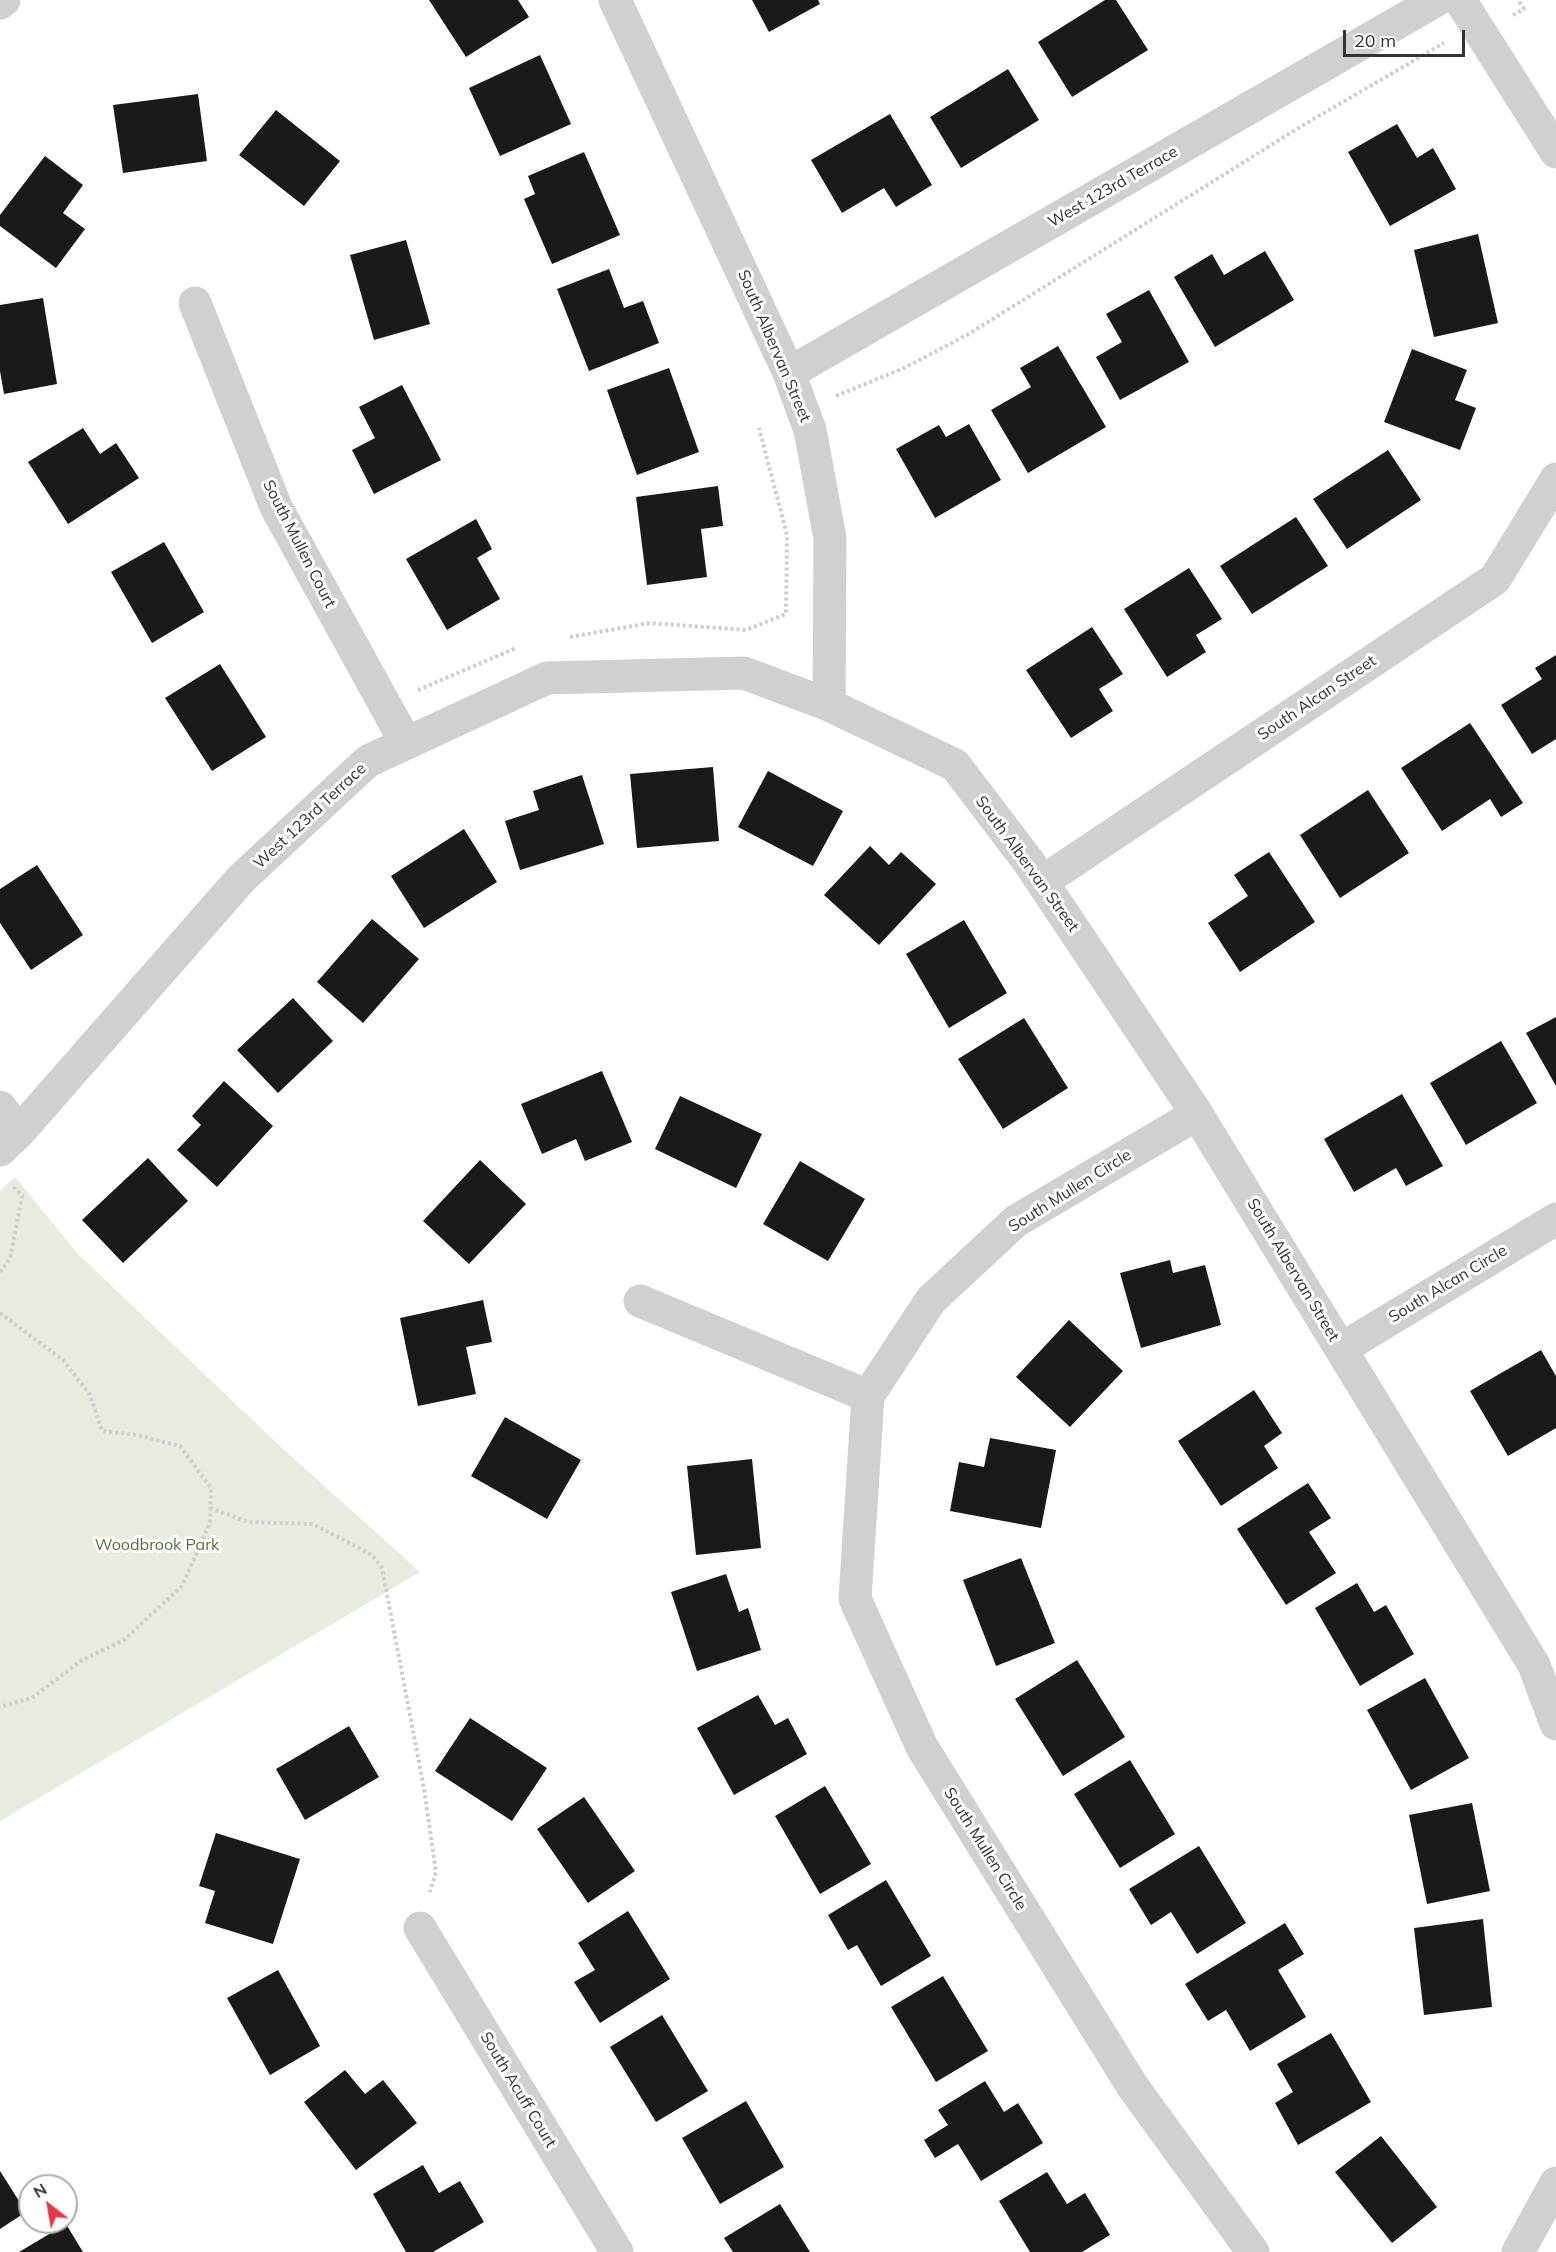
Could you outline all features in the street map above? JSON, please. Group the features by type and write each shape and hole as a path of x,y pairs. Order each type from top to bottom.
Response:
{"street":[{"path":"0,3 4,0"},
{"name":"South Albervan Street","path":"615,0 789,373 810,430 830,538 829,705 955,765 1042,882 1197,1114 1534,1665 1556,1724"},
{"name":"West 123rd Terrace","path":"789,373 1437,0"},
{"path":"1460,0 1556,152"},
{"name":"South Mullen Court","path":"195,303 276,507 406,743"},
{"name":"South Alcan Street","path":"1042,882 1495,579 1556,479"},
{"name":"West 123rd Terrace","path":"7,1142 241,879 368,761 547,678 744,673 829,705"},
{"name":"South Mullen Circle","path":"1197,1114 1016,1221 931,1300 868,1396 855,1599 921,1747 1133,2087 1253,2252"},
{"name":"South Alcan Circle","path":"1341,1349 1556,1219"},
{"path":"640,1301 868,1396"},
{"name":"South Acuff Court","path":"420,1928 616,2252"},
{"path":"1518,2252 1556,2183"}],"path":[{"path":"1507,19 1524,9 1518,0"},
{"path":"828,399 904,368 967,335 1300,127 1447,42"},
{"path":"568,638 650,623 746,630 786,614 787,535 759,428"},
{"path":"410,693 521,646"},
{"path":"0,1272 10,1259 22,1196 7,1142"},
{"path":"0,1313 63,1360 90,1395 102,1431 137,1435 180,1446 212,1488 210,1523 182,1586 124,1640 82,1660 32,1698 0,1707"},
{"path":"210,1508 248,1522 313,1524 372,1555 382,1568 424,1789 436,1872 420,1928"}],"green space":[{"name":"Woodbrook Park","path":"15,1177 78,1254 282,1448 420,1572 0,1821 0,1191"}],"building":[{"path":"429,0 518,0 529,17 466,57"},
{"path":"752,0 818,0 820,4 769,32"},
{"path":"1105,0 1116,0 1148,50 1072,97 1038,42"},
{"path":"540,55 571,124 500,156 469,88"},
{"path":"1008,69 1039,120 961,168 930,117"},
{"path":"198,94 207,161 123,173 113,105"},
{"path":"276,110 340,161 304,206 239,155"},
{"path":"890,114 932,185 896,207 884,188 842,213 811,160"},
{"path":"1397,124 1417,158 1433,148 1456,189 1390,226 1348,152"},
{"path":"584,152 620,235 552,264 524,199 535,194 528,176"},
{"path":"45,156 83,185 63,213 85,229 56,268 0,226 0,215"},
{"path":"1478,234 1498,323 1434,337 1414,250"},
{"path":"406,240 430,324 374,340 350,255"},
{"path":"1265,251 1294,300 1215,347 1174,277 1212,254 1224,275"},
{"path":"609,269 624,308 643,301 659,343 589,371 557,289"},
{"path":"1149,290 1189,362 1120,400 1096,357 1122,342 1106,314"},
{"path":"43,298 57,384 4,394 0,371 0,305"},
{"path":"1058,346 1106,427 1028,473 991,410 1031,387 1020,368"},
{"path":"1412,349 1467,370 1455,400 1476,408 1460,450 1384,422"},
{"path":"669,368 699,452 637,475 607,390"},
{"path":"402,385 441,460 374,494 352,450 375,438 359,407"},
{"path":"969,424 1001,480 935,518 896,449 939,425 946,437"},
{"path":"83,428 100,454 116,443 139,478 68,524 28,462"},
{"path":"1388,450 1421,500 1347,549 1313,499"},
{"path":"718,486 723,526 701,529 707,577 647,585 636,497"},
{"path":"1296,517 1328,566 1252,614 1220,566"},
{"path":"476,519 492,549 477,558 500,599 447,630 406,559"},
{"path":"164,542 204,612 152,643 111,572"},
{"path":"1189,568 1222,619 1196,635 1206,652 1167,677 1124,609"},
{"path":"1092,627 1123,674 1099,689 1113,711 1071,738 1026,670"},
{"path":"1556,655 1556,739 1532,754 1501,705 1542,679 1535,668"},
{"path":"220,664 266,737 212,771 165,698"},
{"path":"1470,723 1523,803 1501,817 1490,799 1442,831 1401,768"},
{"path":"713,767 719,841 637,848 630,774"},
{"path":"768,771 843,811 813,866 738,827"},
{"path":"582,775 604,844 520,870 505,821 539,810 533,791"},
{"path":"1368,790 1409,853 1340,898 1300,835"},
{"path":"464,829 497,882 424,928 391,876"},
{"path":"870,846 889,865 901,852 936,884 879,945 824,895"},
{"path":"1269,852 1315,922 1240,972 1208,923 1248,896 1234,875"},
{"path":"37,865 83,935 31,970 0,923 0,889"},
{"path":"372,919 419,959 363,1023 317,982"},
{"path":"964,920 1007,993 949,1028 906,954"},
{"path":"293,998 333,1041 278,1093 237,1050"},
{"path":"1556,1017 1556,1086 1526,1033"},
{"path":"1024,1018 1068,1088 1003,1129 958,1059"},
{"path":"1501,1041 1537,1103 1466,1145 1430,1083"},
{"path":"602,1071 632,1142 585,1161 576,1139 542,1154 521,1104"},
{"path":"224,1081 273,1126 217,1187 177,1150 201,1125 192,1116"},
{"path":"1402,1094 1443,1166 1406,1186 1396,1168 1354,1192 1324,1139"},
{"path":"680,1096 762,1134 736,1188 655,1149"},
{"path":"148,1158 188,1201 123,1263 82,1220"},
{"path":"480,1160 526,1204 469,1264 423,1221"},
{"path":"800,1161 865,1199 828,1261 763,1224"},
{"path":"1170,1260 1173,1273 1205,1265 1221,1325 1141,1348 1120,1273"},
{"path":"483,1300 492,1342 466,1347 476,1394 418,1406 400,1318"},
{"path":"1069,1320 1123,1371 1070,1427 1016,1377"},
{"path":"1541,1350 1556,1376 1556,1428 1508,1456 1470,1391"},
{"path":"1254,1390 1282,1433 1264,1446 1278,1468 1221,1506 1178,1441"},
{"path":"505,1417 581,1460 547,1519 471,1476"},
{"path":"990,1438 1056,1450 1041,1528 950,1511 959,1462 984,1467"},
{"path":"752,1459 761,1548 696,1555 687,1466"},
{"path":"1308,1483 1331,1518 1309,1532 1336,1573 1286,1605 1237,1529"},
{"path":"1021,1558 1055,1643 996,1666 963,1580"},
{"path":"726,1574 739,1612 748,1608 761,1650 697,1671 671,1592"},
{"path":"1357,1583 1374,1612 1386,1605 1414,1654 1360,1686 1315,1608"},
{"path":"1077,1660 1125,1737 1063,1776 1015,1699"},
{"path":"1425,1678 1469,1758 1411,1790 1367,1710"},
{"path":"758,1695 775,1725 788,1718 807,1754 734,1795 697,1728"},
{"path":"470,1718 547,1768 512,1821 435,1771"},
{"path":"349,1726 379,1777 305,1820 276,1769"},
{"path":"1130,1760 1175,1834 1120,1868 1074,1794"},
{"path":"825,1786 871,1864 820,1894 775,1816"},
{"path":"584,1797 635,1871 588,1903 537,1829"},
{"path":"1472,1803 1490,1891 1427,1904 1409,1815"},
{"path":"216,1833 300,1859 273,1944 205,1923 215,1891 199,1886"},
{"path":"1199,1846 1246,1923 1197,1954 1171,1912 1151,1925 1129,1889"},
{"path":"886,1880 931,1956 881,1986 857,1945 848,1950 828,1915"},
{"path":"628,1911 670,1979 600,2023 574,1982 595,1970 578,1943"},
{"path":"1483,1919 1492,2007 1424,2015 1414,1928"},
{"path":"1285,1923 1304,1954 1278,1970 1306,2017 1250,2051 1226,2010 1208,2021 1185,1984"},
{"path":"278,1970 320,2046 270,2075 227,1998"},
{"path":"943,1976 988,2051 936,2082 891,2007"},
{"path":"662,2015 708,2091 656,2122 610,2047"},
{"path":"1331,2033 1371,2102 1298,2145 1275,2103 1293,2092 1277,2064"},
{"path":"345,2070 365,2094 383,2080 417,2123 356,2170 304,2102"},
{"path":"985,2081 1004,2112 1018,2103 1043,2143 981,2181 958,2144 935,2158 924,2140 948,2125 938,2110"},
{"path":"746,2101 784,2167 720,2204 682,2138"},
{"path":"1381,2136 1437,2207 1392,2243 1335,2172"},
{"path":"423,2165 439,2193 460,2181 484,2222 433,2252 406,2252 373,2194"},
{"path":"0,2171 18,2199 18,2217 0,2229"},
{"path":"1047,2172 1067,2204 1085,2193 1110,2235 1082,2252 1030,2252 999,2201"},
{"path":"780,2204 810,2252 733,2252 724,2238"},
{"path":"49,2234 72,2234 83,2252 19,2252"}]}
